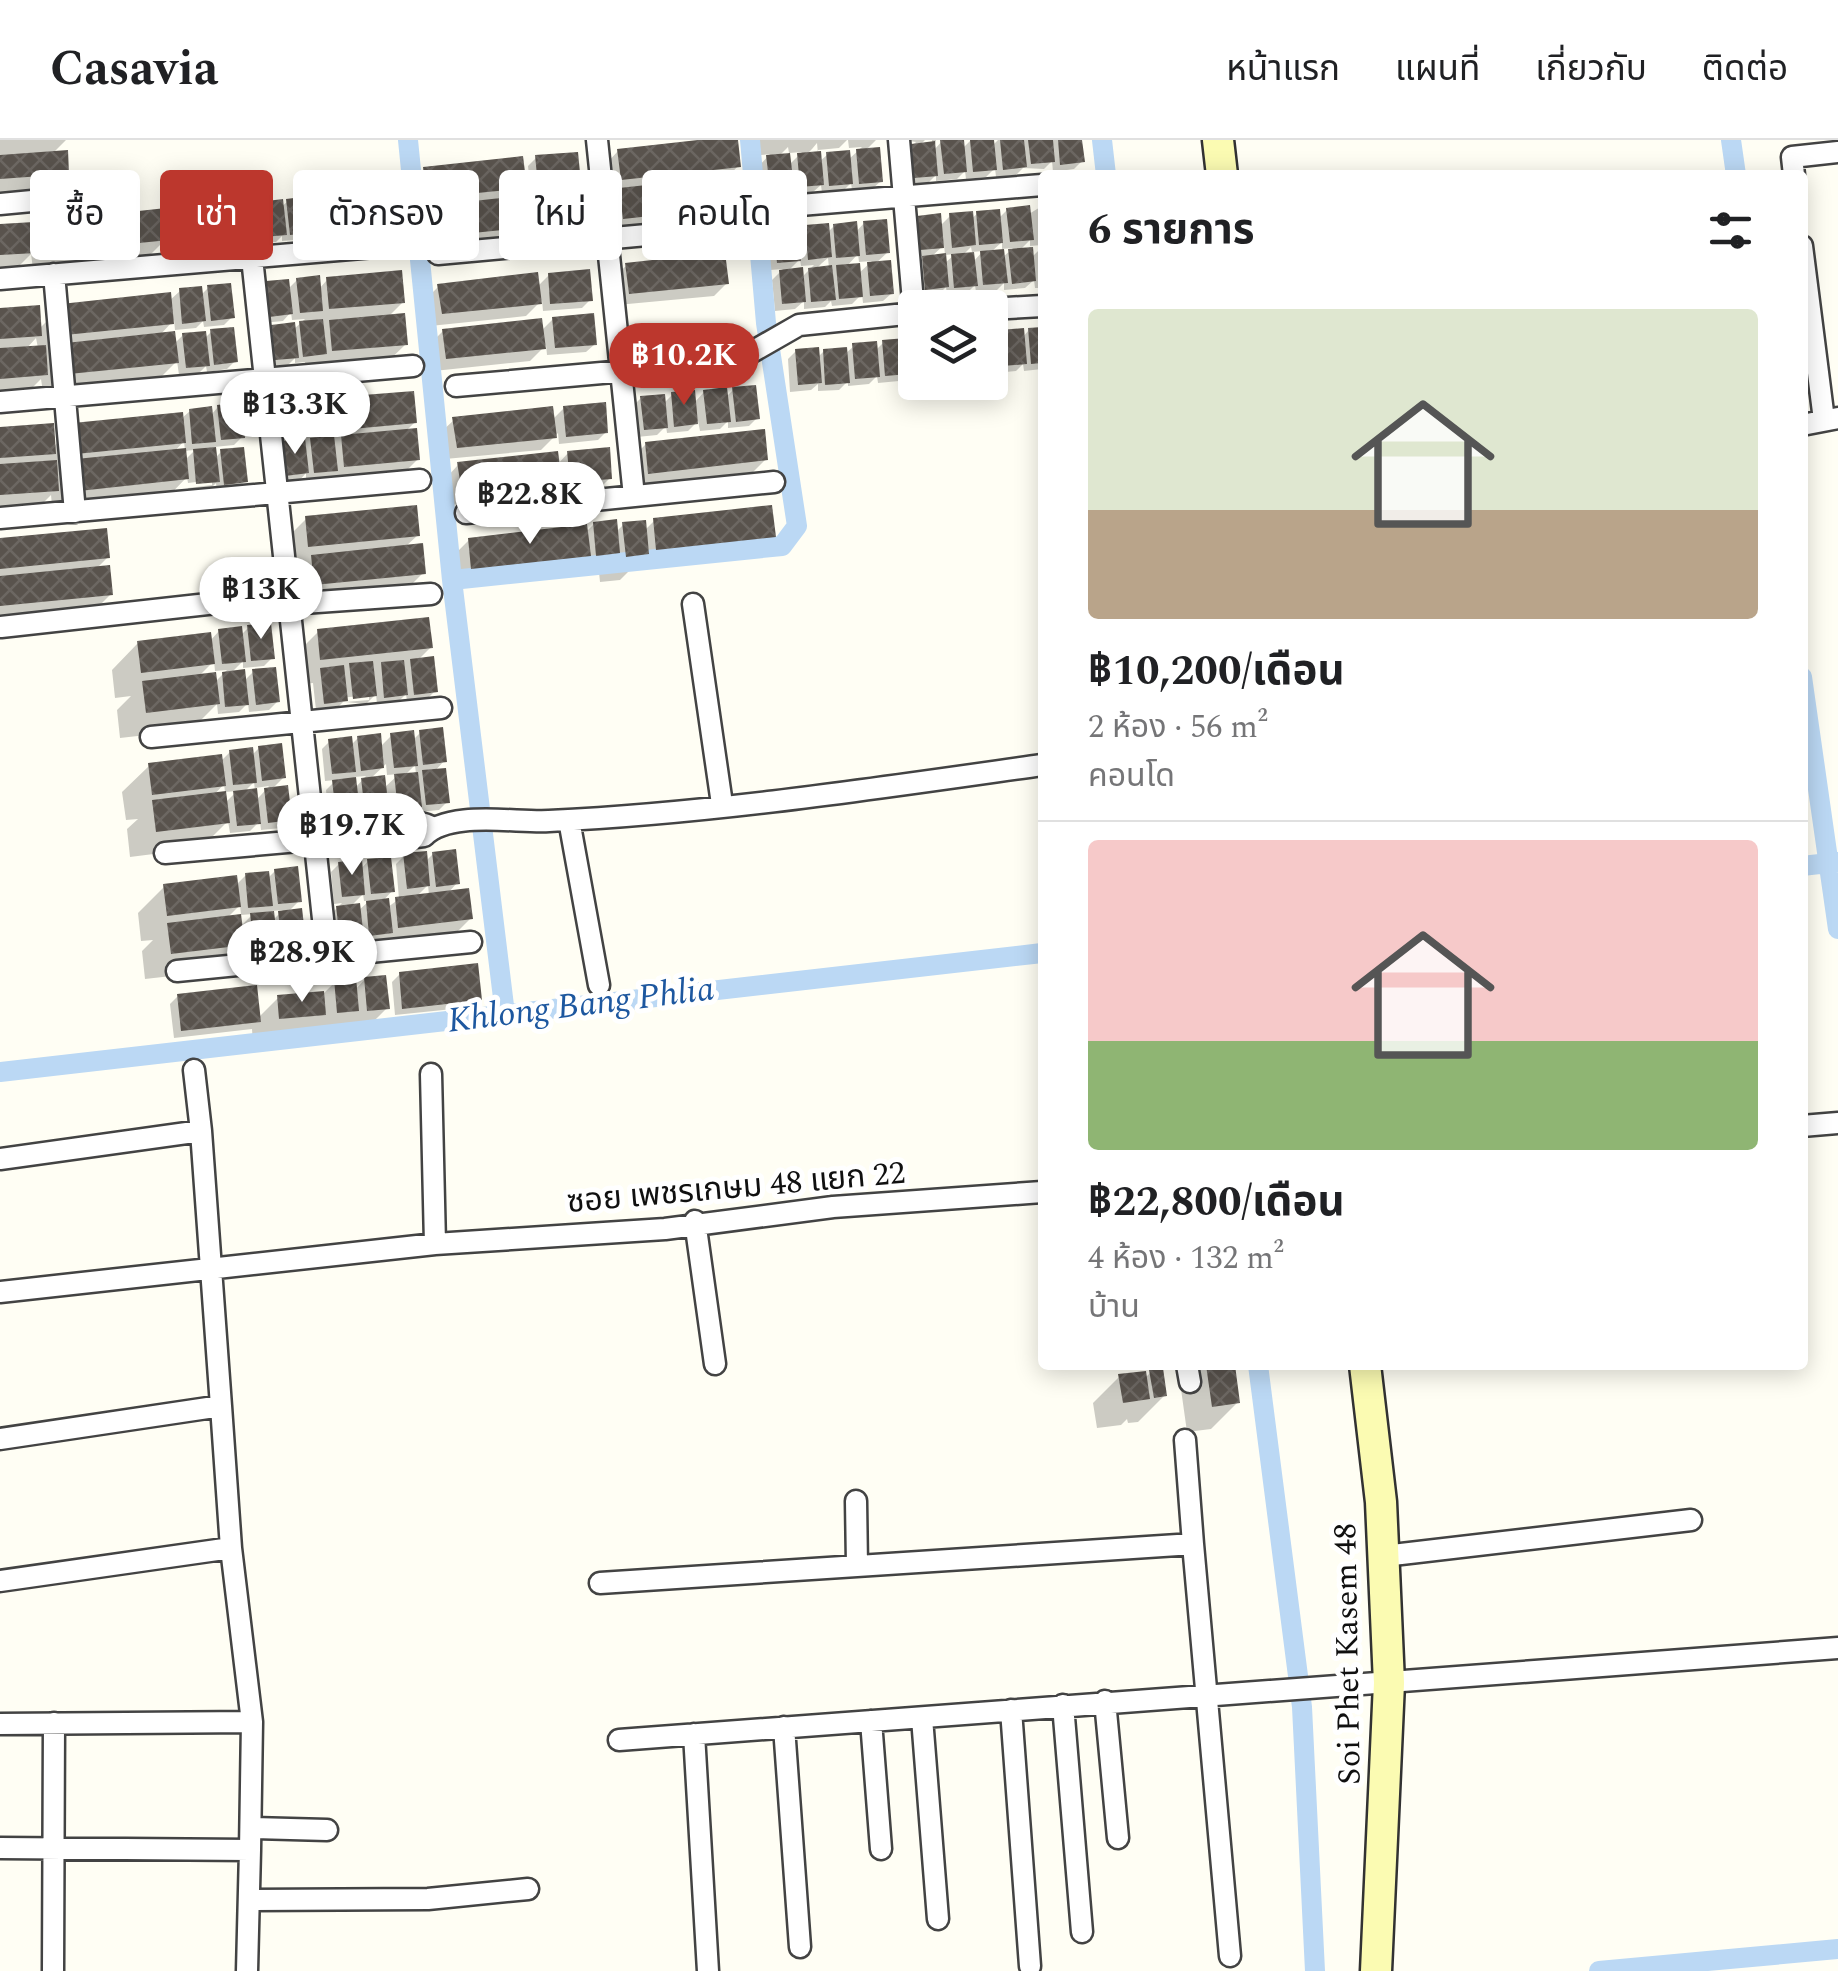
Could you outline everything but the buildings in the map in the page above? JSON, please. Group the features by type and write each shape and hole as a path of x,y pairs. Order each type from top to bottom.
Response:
{"street":[{"path":"597,140 600,170"},
{"path":"899,140 912,290"},
{"path":"1218,140 1221,170"},
{"path":"1793,170 1792,157 1838,152"},
{"path":"807,204 1038,185"},
{"path":"0,204 30,201"},
{"path":"0,279 227,260"},
{"path":"252,260 327,956"},
{"path":"610,260 634,496"},
{"path":"54,274 75,512"},
{"path":"1808,282 1831,419"},
{"path":"1008,308 1038,306"},
{"path":"456,386 736,361 799,325 898,316"},
{"path":"0,402 413,366"},
{"path":"0,518 420,480"},
{"path":"466,513 774,482"},
{"path":"1,627 289,600 431,594"},
{"path":"693,604 722,804"},
{"path":"151,738 441,708"},
{"path":"166,853 356,836 372,842 424,836 432,827 467,822 568,820 1038,765"},
{"path":"568,820 598,985"},
{"path":"177,971 470,942"},
{"path":"194,1070 213,1268 231,1548 252,1722 247,1971"},
{"path":"431,1074 435,1244"},
{"path":"1808,1126 1838,1124"},
{"path":"0,1159 201,1131"},
{"name":"ซอย เพชรเกษม 48 แยก 22","path":"0,1292 435,1244 665,1229 696,1221 1038,1192"},
{"path":"696,1221 714,1364"},
{"name":"Soi Phet Kasem 48","path":"1365,1370 1384,1556 1389,1683 1376,1956"},
{"path":"0,1439 221,1406"},
{"path":"1185,1440 1230,1956"},
{"path":"856,1501 857,1564"},
{"path":"1384,1556 1691,1520"},
{"path":"600,1583 1193,1544"},
{"path":"0,1581 231,1548"},
{"path":"620,1740 1207,1692 1389,1683 1838,1648"},
{"path":"1105,1701 1118,1838"},
{"path":"1063,1705 1082,1932"},
{"path":"1011,1710 1030,1966"},
{"path":"922,1718 938,1919"},
{"path":"871,1721 881,1848"},
{"path":"0,1724 252,1722"},
{"path":"53,1971 54,1723"},
{"path":"784,1727 800,1947"},
{"path":"694,1734 708,1971"},
{"path":"0,1848 55,1850 250,1839 328,1830"},
{"path":"250,1900 428,1900 528,1889"}],"waterway":[{"path":"408,140 452,580 505,1014"},
{"path":"452,580 782,546 797,526 766,323 750,140"},
{"path":"1102,140 1105,170"},
{"path":"1731,140 1735,170"},
{"path":"1808,719 1838,929"},
{"name":"Khlong Bang Phlia","path":"1808,865 1838,862"},
{"name":"Khlong Bang Phlia","path":"0,1072 1038,953"},
{"path":"1259,1370 1302,1707 1315,1971"},
{"path":"1599,1971 1838,1949"}]}
